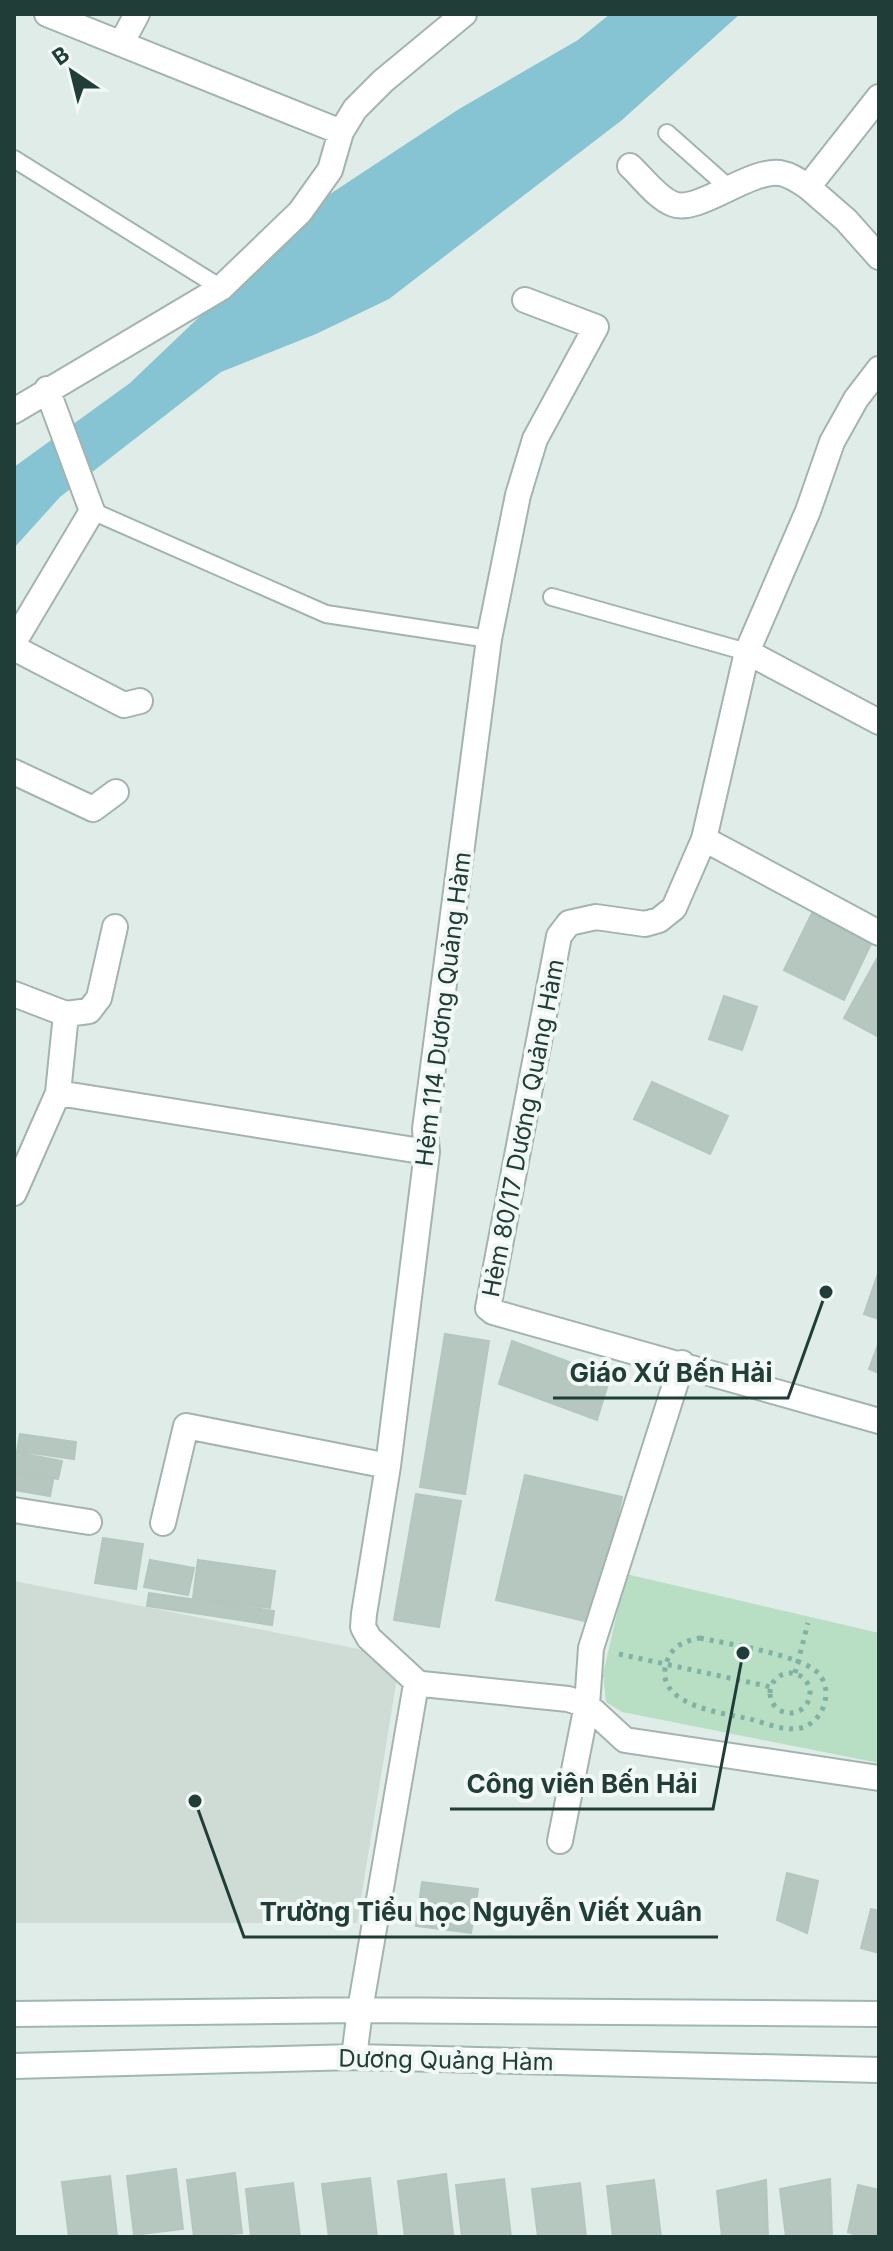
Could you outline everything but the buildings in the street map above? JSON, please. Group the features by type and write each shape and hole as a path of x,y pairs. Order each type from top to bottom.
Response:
{"street":[{"path":"47,14 341,132"},
{"path":"121,44 137,14"},
{"path":"14,411 221,288 300,212 330,170 341,132 355,109 383,81 464,14"},
{"path":"808,187 879,97"},
{"path":"630,166 670,203 685,207 775,173 789,175 846,220 879,257"},
{"name":"Hẻm 114 Dương Quảng Hàm","path":"420,1685 369,1638 363,1627 388,1466 427,1152 425,1129 489,639 518,495 535,439 596,327 525,300"},
{"name":"Hẻm 80/17 Dương Quảng Hàm","path":"879,369 856,399 832,442 808,511 747,652 704,839 674,908 659,920 645,924 596,917 569,923 559,936 488,1308 493,1312 879,1421"},
{"path":"47,389 92,511 14,645 124,705 140,701"},
{"path":"747,652 879,722"},
{"path":"14,772 93,809 116,792"},
{"path":"704,839 879,933"},
{"path":"14,994 66,1014 89,1011 99,998 115,927"},
{"path":"14,1193 58,1093 66,1014"},
{"path":"58,1093 427,1152"},
{"path":"560,1841 587,1705 591,1648 682,1363"},
{"path":"163,1523 186,1426 388,1466"},
{"path":"14,1510 89,1522"},
{"path":"420,1685 425,1683 568,1699 587,1705 625,1740 879,1778"},
{"name":"Dương Quảng Hàm","path":"360,2010 415,1690 420,1685"},
{"path":"354,2057 360,2010"},
{"name":"Dương Quảng Hàm","path":"14,2014 360,2010 879,2014"},
{"name":"Dương Quảng Hàm","path":"14,2066 354,2057 879,2070"}],"lane":[{"path":"667,133 729,188"},
{"path":"14,159 221,288"},
{"path":"92,511 326,614 489,639"},
{"path":"552,597 747,652"}],"path":[{"path":"795,1673 808,1623"},
{"path":"700,1638 799,1661 818,1673 826,1687 826,1701 816,1720 802,1728 782,1727 689,1705 675,1695 665,1679 666,1665 672,1651 683,1642 700,1638"},
{"path":"591,1648 771,1687"},
{"path":"795,1673 809,1684 811,1698 803,1709 786,1714 771,1700 771,1687 780,1676 795,1673"},
{"path":"811,1698 826,1701"}],"shaded area":[{"path":"14,1581 374,1652 397,1678 357,1923 14,1923"}],"green space":[{"path":"626,1574 879,1633 879,1763 622,1712 606,1702 603,1674"}],"water":[{"path":"610,14 740,14 622,120 389,299 316,334 221,372 60,497 14,548 14,467 130,383 324,198 459,109 578,40"}],"place":[{"name":"Giáo Xứ Bến Hải","path":"826,1292"},
{"name":"Công viên Bến Hải","path":"743,1653"},
{"name":"Trường Tiểu học Nguyễn Viết Xuân","path":"195,1801"}]}
